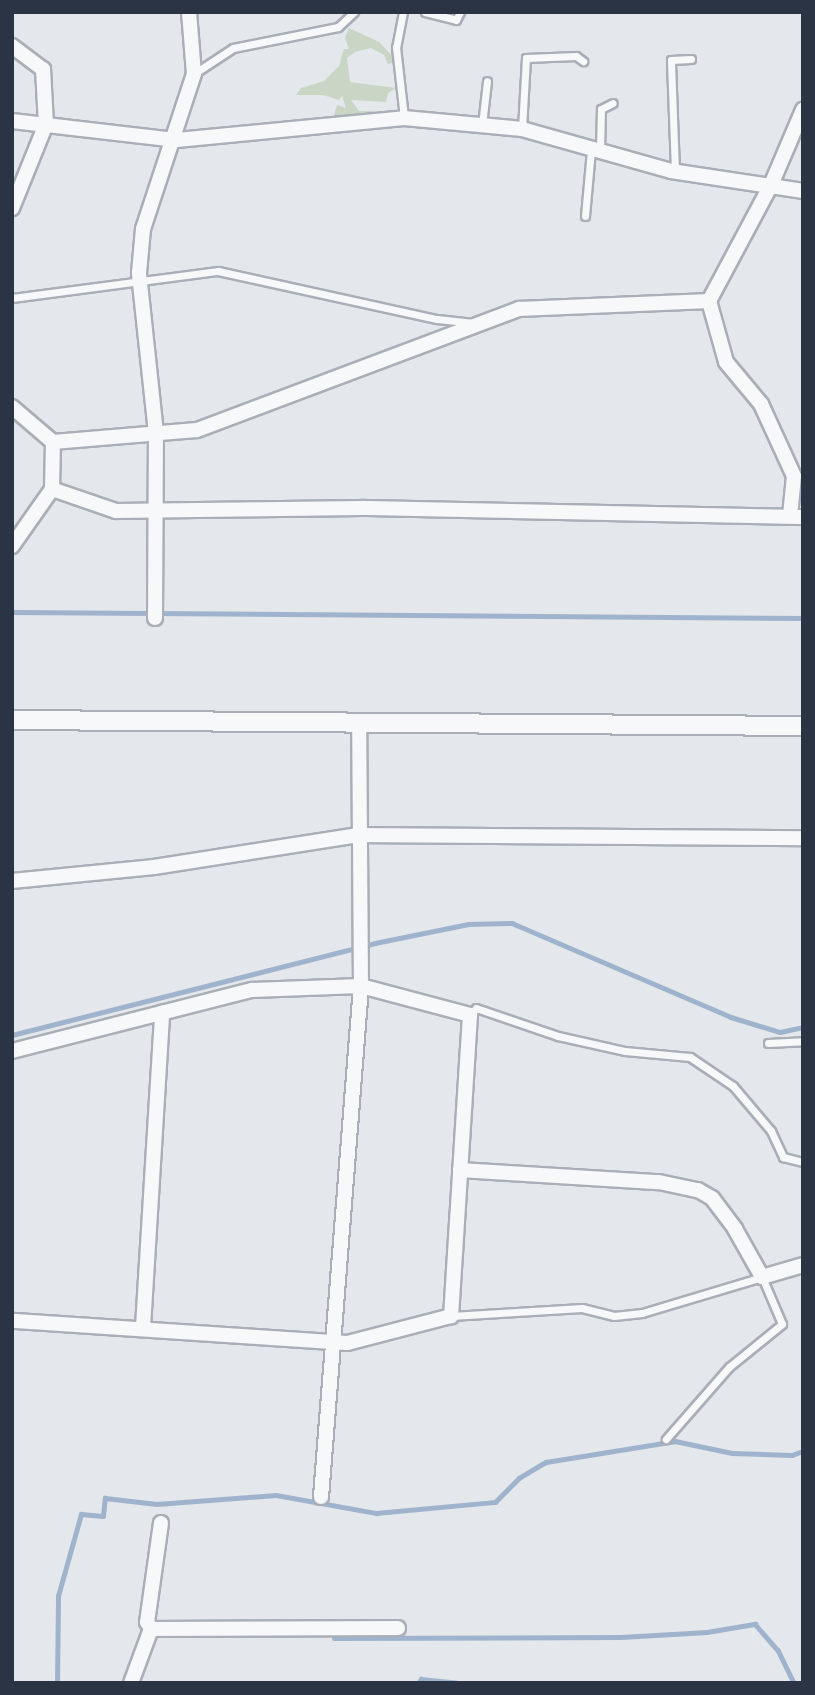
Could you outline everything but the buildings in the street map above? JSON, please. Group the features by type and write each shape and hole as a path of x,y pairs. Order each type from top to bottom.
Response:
{"street":[{"path":"155,614 156,433 140,280 143,229 194,74 189,12"},
{"path":"12,46 44,69 46,124 12,208"},
{"path":"52,489 116,511 156,509 796,517 794,476 761,404 726,362 709,302 771,185 803,110"},
{"path":"12,121 172,139 404,118 522,129 675,171 803,191"},
{"path":"12,407 53,442 197,430 519,309 709,302"},
{"path":"12,546 52,489 53,442"},
{"path":"12,720 803,726"},
{"path":"321,1497 331,1342 361,986 359,721"},
{"path":"12,881 154,867 359,835 803,838"},
{"path":"12,1051 252,989 361,986 470,1015 451,1316 347,1343 143,1327 12,1321"},
{"path":"143,1327 162,1013"},
{"path":"460,1170 659,1182 698,1190 712,1198 735,1229 762,1277 803,1265"},
{"path":"151,1629 147,1622 161,1523"},
{"path":"151,1629 398,1628"},
{"path":"131,1683 151,1629"}],"lane":[{"path":"194,74 233,48 338,27 354,12"},
{"path":"403,12 396,47 404,118"},
{"path":"425,12 456,20 460,12"},
{"path":"522,129 526,58 576,56 583,61"},
{"path":"675,171 671,60 691,59"},
{"path":"482,125 487,81"},
{"path":"585,216 601,109 613,103"},
{"path":"12,298 218,271 412,314 482,323"},
{"path":"470,1015 475,1008 571,1039 625,1051 690,1057 733,1086 771,1131 783,1157 803,1162"},
{"path":"768,1042 803,1041"},
{"path":"451,1316 582,1308 614,1316 642,1313 762,1277 782,1324 729,1367 666,1439"}],"green space":[{"path":"349,28 379,42 397,61 388,64 384,55 371,48 355,52 347,58 350,82 396,88 388,93 386,102 351,100 359,111 375,111 373,116 333,119 337,105 346,108 342,96 339,100 323,95 296,95 301,88 324,81 339,66 344,49 349,49 345,38"}],"waterway":[{"path":"12,612 803,618"},
{"path":"12,1035 375,943 468,924 512,923 731,1017 780,1032 803,1027"},
{"path":"57,1683 58,1596 81,1514 103,1516 105,1498 157,1504 276,1495 376,1513 495,1502 519,1478 546,1462 675,1441 732,1453 792,1455 803,1451"},
{"path":"334,1638 621,1637 707,1632 755,1624 778,1650 794,1683"},
{"path":"418,1683 421,1679 457,1683"}]}
